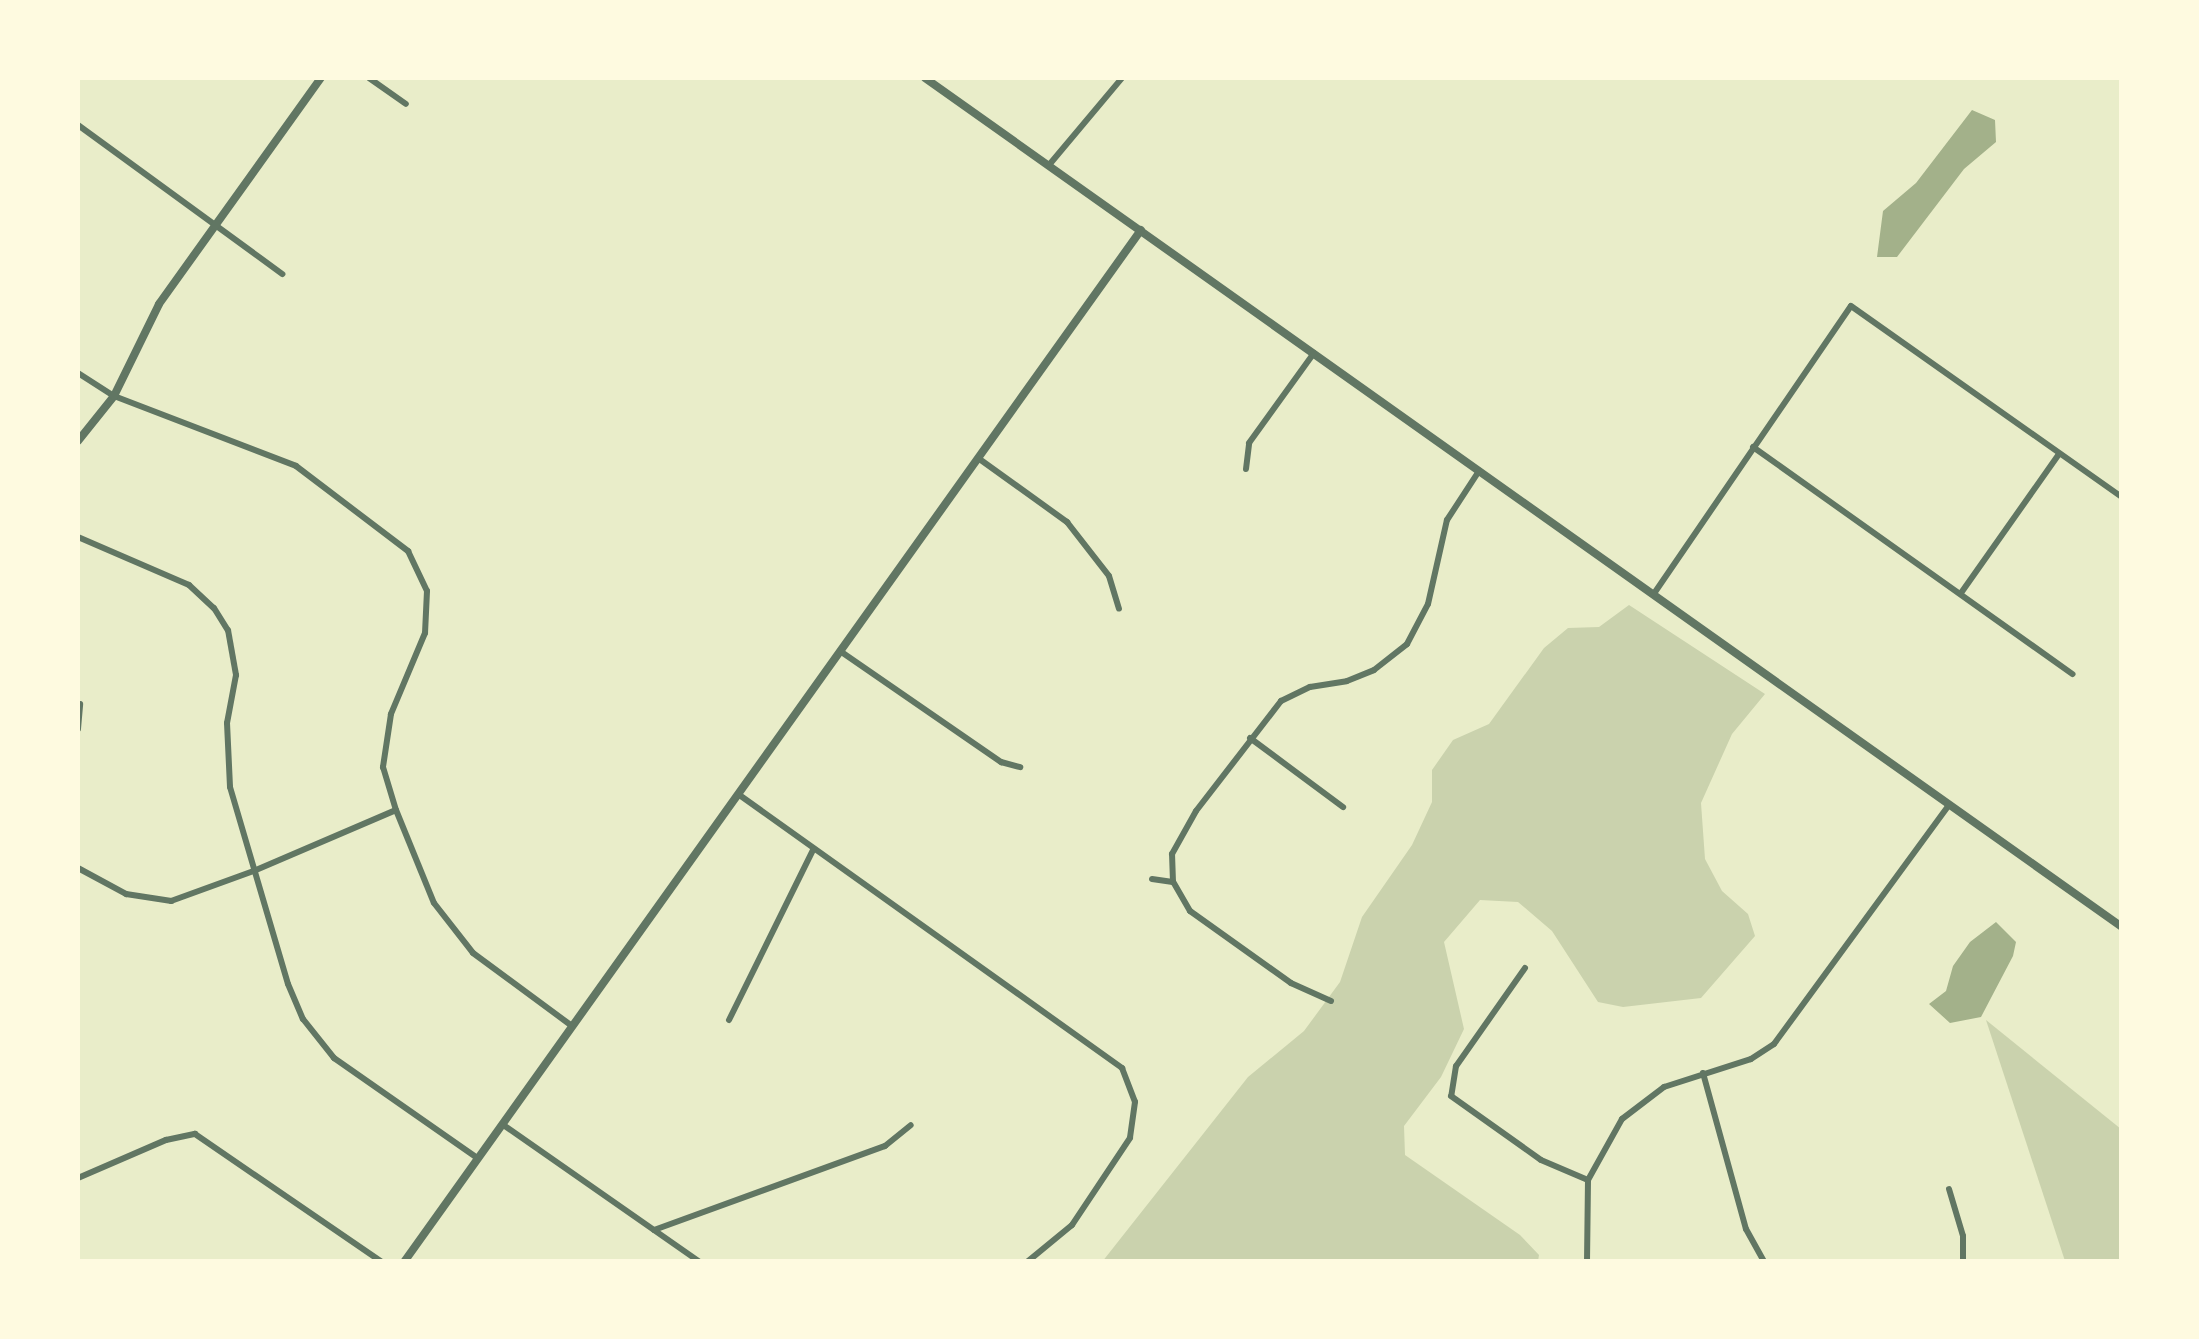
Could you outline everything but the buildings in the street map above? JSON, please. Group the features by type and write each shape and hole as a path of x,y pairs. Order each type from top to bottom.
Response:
{"street":[{"path":"78,441 114,396 160,304 321,78"},
{"path":"369,78 406,104"},
{"path":"925,78 2122,928"},
{"path":"1049,165 1122,78"},
{"path":"78,125 282,274"},
{"path":"404,1262 1141,230"},
{"path":"1654,594 1851,306 2122,497"},
{"path":"1246,469 1249,443 1314,353"},
{"path":"78,372 114,396 296,466 408,551 428,591 425,633 391,714 382,767 396,810 434,903 474,954 572,1026"},
{"path":"1752,447 2073,674"},
{"path":"1961,593 2059,454"},
{"path":"978,458 1067,522 1109,576 1119,608"},
{"path":"1330,1001 1290,983 1198,919 1173,882 1172,854 1180,836 1250,738 1281,702 1310,687 1346,681 1374,670 1407,644 1428,604 1447,520 1479,470"},
{"path":"78,537 189,585 214,608 228,630 236,674 227,723 230,786 288,984 303,1018 334,1058 476,1157"},
{"path":"840,651 1000,762 1020,767"},
{"path":"78,729 80,704"},
{"path":"1250,738 1343,807"},
{"path":"738,794 1122,1068 1135,1102 1130,1138 1072,1225 1027,1262"},
{"path":"1586,1262 1588,1180 1622,1119 1664,1087 1751,1059 1792,1025 1948,806"},
{"path":"78,868 126,894 172,901 396,810"},
{"path":"729,1020 814,850"},
{"path":"1152,880 1173,882"},
{"path":"1525,968 1456,1066 1451,1096 1541,1160 1588,1180"},
{"path":"1704,1073 1746,1229 1764,1262"},
{"path":"502,1124 700,1262"},
{"path":"654,1230 884,1146 911,1125"},
{"path":"78,1178 166,1140 195,1134 382,1262"},
{"path":"1949,1189 1963,1236 1963,1262"}],"shaded area":[{"path":"1972,110 1995,120 1996,142 1964,169 1897,257 1877,257 1883,211 1916,183"},
{"path":"1629,605 1765,694 1732,734 1701,803 1705,859 1722,891 1748,914 1755,936 1701,998 1623,1007 1598,1002 1552,931 1518,902 1480,900 1444,942 1464,1029 1441,1077 1404,1126 1405,1155 1520,1235 1539,1255 1538,1261 1102,1262 1248,1077 1304,1031 1340,982 1362,917 1412,845 1432,802 1432,770 1453,740 1489,724 1544,648 1568,628 1599,627"},
{"path":"1996,922 2016,942 2013,956 1981,1017 1950,1023 1929,1004 1946,991 1953,966 1970,942"},
{"path":"1986,1020 2121,1129 2121,1261 2065,1261"}]}
